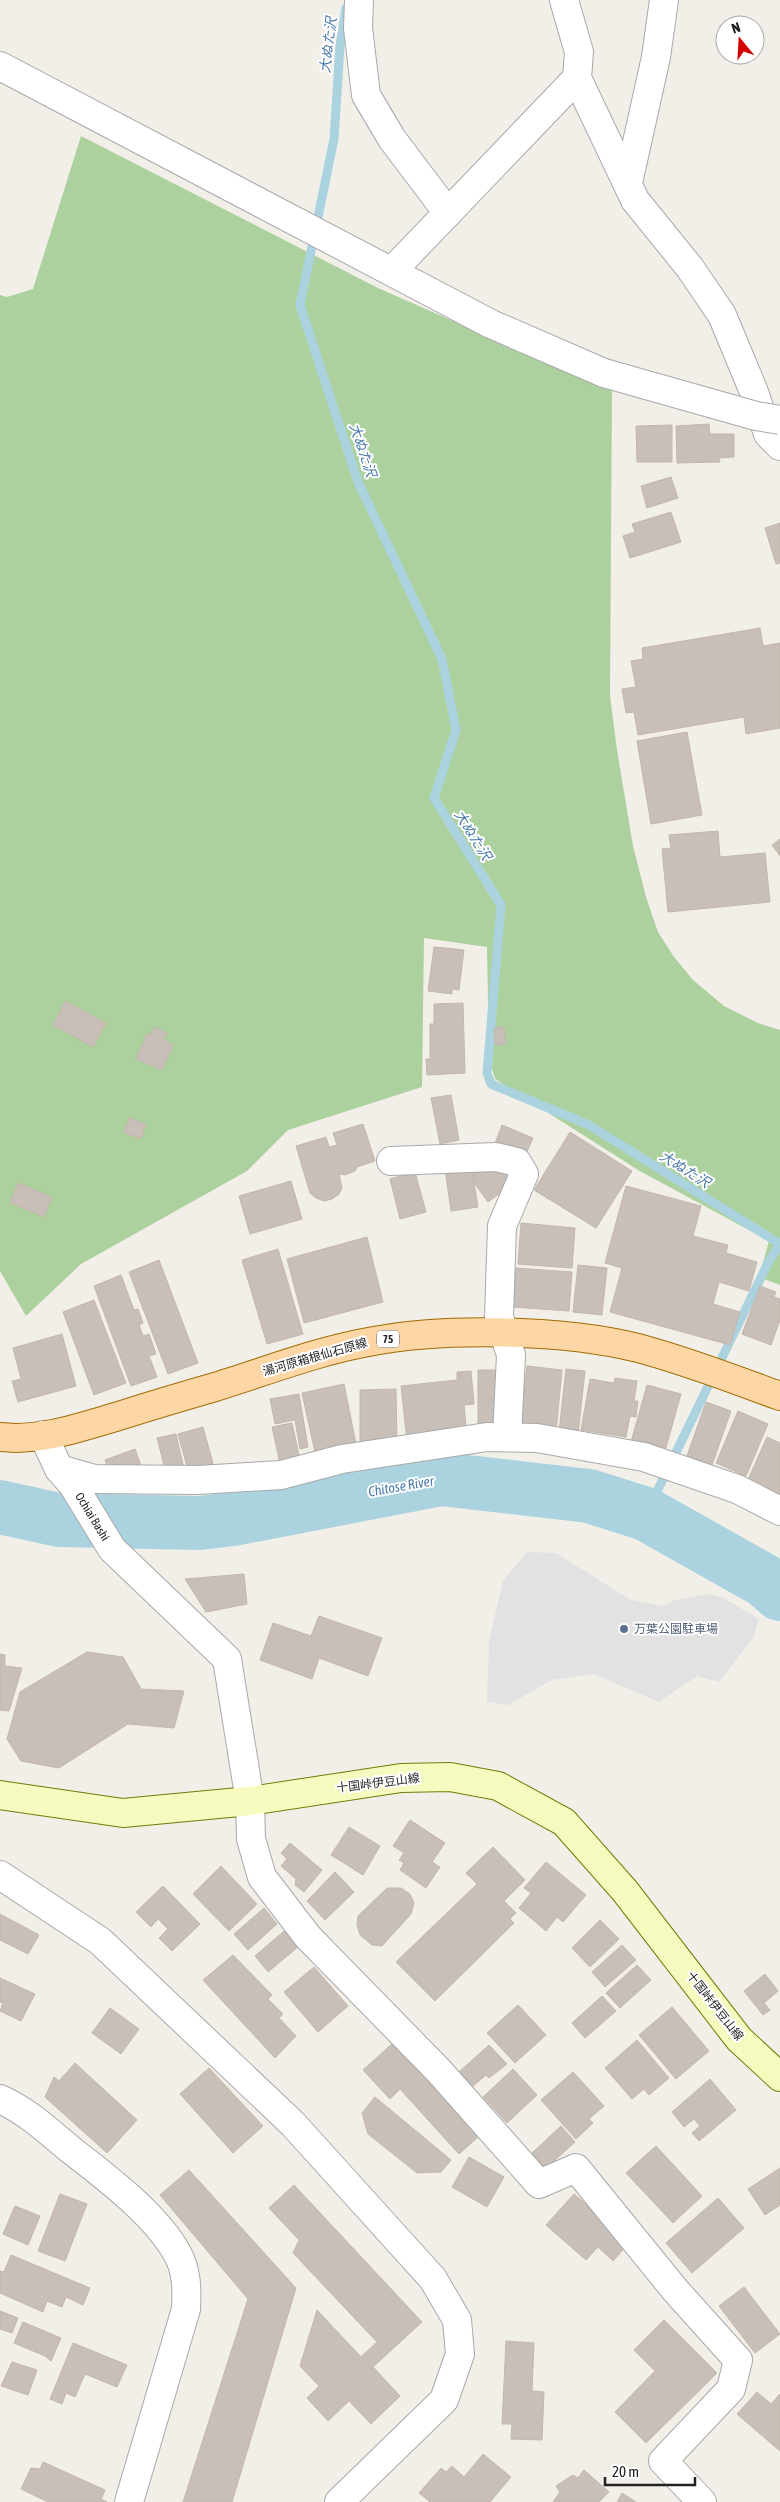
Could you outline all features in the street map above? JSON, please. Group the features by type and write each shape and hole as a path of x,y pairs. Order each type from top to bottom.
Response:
{"main road":[{"name":"湯河原箱根仙石原線","path":"0,1437 16,1439 81,1427 373,1341 425,1335 505,1333 572,1338 636,1348 687,1362 780,1396"},
{"name":"十国峠伊豆山線","path":"0,1794 123,1813 250,1801 401,1778 450,1777 498,1786 564,1822 626,1891 739,2039 780,2077"}],"street":[{"path":"359,0 358,28 366,95 392,140 448,213"},
{"path":"564,0 580,52 577,78 635,200 690,268 722,315 754,392 768,434 780,446"},
{"path":"628,183 656,57 664,0"},
{"path":"0,66 491,324 604,373 756,416 780,420"},
{"path":"392,271 577,78"},
{"path":"391,1161 496,1157 517,1162 524,1174 502,1226 499,1317 511,1355 506,1438"},
{"name":"Ochiai Bashi","path":"42,1435 66,1477 112,1549 227,1659 250,1801 250,1839 262,1877 308,1937 439,2071 539,2184 576,2168 676,2291 738,2360 731,2389 662,2461 702,2502"},
{"path":"66,1477 198,1480 281,1475 342,1459 487,1438 537,1438 644,1457 737,1489 780,1511"},
{"path":"0,1875 100,1941 293,2124 433,2279 457,2320 460,2354 444,2400 339,2502"},
{"path":"0,2099 19,2108 103,2176 162,2230 178,2255 187,2285 186,2309 129,2502"}],"green space":[{"path":"81,136 378,288 612,391 610,696 633,846 646,897 658,932 674,957 693,980 724,1006 758,1023 780,1030 780,1285 759,1277 769,1241 638,1170 495,1079 489,1058 487,947 424,938 422,1087 288,1130 247,1171 81,1264 26,1316 0,1271 0,295 7,297 33,289"}],"shaded area":[{"name":"万葉公園駐車場","path":"527,1552 556,1553 631,1600 663,1606 675,1600 707,1594 722,1597 759,1619 753,1638 719,1682 697,1676 659,1702 593,1674 552,1680 508,1705 487,1702 489,1641 503,1581"}],"building":[{"path":"709,424 710,434 734,434 734,457 719,458 720,462 677,463 676,426"},
{"path":"672,425 672,462 637,462 636,426"},
{"path":"671,477 678,498 647,508 641,486"},
{"path":"671,512 681,542 630,558 623,536 635,532 632,524"},
{"path":"780,523 780,563 776,564 765,528"},
{"path":"760,628 763,646 780,643 780,728 746,734 744,717 638,735 634,712 626,713 622,689 636,687 631,661 643,659 642,648"},
{"path":"687,732 702,815 651,824 637,741"},
{"path":"718,831 720,857 765,853 770,902 668,912 662,849 671,848 669,835"},
{"path":"780,839 780,856 772,845"},
{"path":"434,947 464,950 459,990 452,989 452,994 428,991"},
{"path":"65,1001 106,1023 93,1047 53,1025"},
{"path":"463,1003 465,1073 427,1075 426,1059 430,1059 430,1024 434,1024 434,1004"},
{"path":"154,1027 167,1033 164,1040 173,1045 162,1070 136,1059 147,1033 151,1035"},
{"path":"504,1027 506,1044 495,1045 494,1028"},
{"path":"451,1095 459,1140 440,1144 431,1098"},
{"path":"129,1118 146,1124 141,1139 124,1133"},
{"path":"363,1124 375,1161 357,1167 355,1171 345,1175 339,1174 342,1188 339,1194 332,1199 324,1201 316,1198 310,1193 296,1146 326,1137 329,1147 337,1145 333,1133"},
{"path":"502,1125 533,1138 524,1158 494,1146"},
{"path":"570,1132 632,1171 596,1228 534,1190"},
{"path":"490,1164 493,1173 502,1168 513,1184 488,1202 475,1184 471,1165"},
{"path":"471,1165 478,1207 451,1211 445,1169"},
{"path":"415,1172 426,1212 400,1219 390,1179"},
{"path":"291,1181 302,1219 250,1234 239,1196"},
{"path":"18,1183 52,1197 44,1217 10,1203"},
{"path":"626,1186 701,1206 693,1236 728,1245 726,1253 757,1262 749,1291 719,1282 713,1304 740,1312 730,1345 610,1312 622,1268 605,1263"},
{"path":"521,1223 575,1228 572,1268 518,1264"},
{"path":"367,1237 383,1302 304,1323 287,1259"},
{"path":"278,1249 303,1334 267,1344 242,1260"},
{"path":"159,1260 198,1363 168,1374 129,1272"},
{"path":"578,1265 607,1268 602,1315 573,1312"},
{"path":"516,1268 572,1272 569,1311 513,1307"},
{"path":"121,1275 134,1310 138,1309 143,1323 139,1325 143,1336 149,1334 156,1354 149,1356 157,1377 131,1386 94,1286"},
{"path":"760,1286 776,1292 774,1297 780,1299 780,1320 771,1345 742,1334"},
{"path":"94,1300 126,1383 94,1395 63,1312"},
{"path":"62,1334 76,1386 18,1402 12,1381 21,1379 13,1348"},
{"path":"527,1366 562,1370 556,1431 520,1427"},
{"path":"566,1369 585,1371 578,1434 559,1432"},
{"path":"478,1370 497,1370 497,1426 478,1425"},
{"path":"471,1371 474,1404 464,1405 466,1426 459,1427 460,1435 407,1441 401,1386 457,1380 457,1372"},
{"path":"615,1378 637,1381 634,1401 638,1401 636,1417 630,1416 626,1437 581,1430 590,1379 614,1383"},
{"path":"344,1384 357,1449 316,1457 302,1393"},
{"path":"647,1385 681,1394 665,1451 631,1442"},
{"path":"396,1389 397,1443 360,1444 360,1390"},
{"path":"299,1394 308,1447 300,1449 295,1420 275,1424 270,1399"},
{"path":"706,1402 731,1411 712,1465 687,1456"},
{"path":"738,1411 768,1424 746,1476 716,1463"},
{"path":"292,1423 301,1464 281,1468 272,1427"},
{"path":"203,1427 214,1467 189,1474 178,1434"},
{"path":"176,1434 184,1469 166,1473 157,1438"},
{"path":"767,1437 780,1443 780,1496 747,1482"},
{"path":"135,1449 144,1474 110,1473 105,1460"},
{"path":"244,1574 247,1604 206,1612 185,1579"},
{"path":"319,1616 382,1638 368,1676 319,1658 312,1679 260,1660 273,1623 311,1636"},
{"path":"87,1652 123,1657 141,1689 184,1691 174,1728 128,1724 59,1768 21,1761 7,1739 20,1692"},
{"path":"0,1654 5,1655 5,1666 22,1668 9,1711 0,1710"},
{"path":"410,1820 445,1843 432,1862 440,1867 426,1888 400,1870 404,1863 399,1860 404,1853 393,1846"},
{"path":"349,1827 380,1846 363,1875 331,1855"},
{"path":"290,1843 322,1870 304,1892 295,1885 296,1879 281,1866 287,1859 281,1853"},
{"path":"493,1847 525,1880 504,1901 516,1913 510,1919 514,1923 435,2001 396,1962 477,1884 466,1873"},
{"path":"546,1862 586,1895 563,1922 557,1917 546,1931 519,1908 531,1893 524,1888"},
{"path":"221,1866 257,1904 229,1931 193,1894"},
{"path":"335,1872 354,1892 325,1920 307,1901"},
{"path":"163,1886 200,1924 172,1951 159,1938 168,1929 158,1919 151,1927 136,1912"},
{"path":"387,1888 401,1888 410,1894 414,1903 411,1914 382,1946 372,1945 360,1935 357,1925 358,1916"},
{"path":"264,1908 277,1924 248,1950 234,1934"},
{"path":"0,1914 39,1935 28,1954 0,1940"},
{"path":"600,1920 619,1939 590,1967 572,1948"},
{"path":"284,1931 298,1947 268,1972 255,1956"},
{"path":"622,1945 636,1960 605,1987 592,1972"},
{"path":"233,1955 272,1995 268,1999 283,2014 279,2018 296,2036 275,2058 203,1980"},
{"path":"637,1965 651,1980 620,2008 606,1993"},
{"path":"314,1967 348,2006 318,2032 284,1992"},
{"path":"765,1974 778,1991 764,2003 770,2010 763,2015 744,1991"},
{"path":"0,1978 35,1994 21,2021 0,2011 3,2003 0,2002"},
{"path":"602,1996 616,2011 585,2038 572,2023"},
{"path":"518,2005 546,2035 515,2063 487,2033"},
{"path":"672,2007 709,2051 676,2079 639,2035"},
{"path":"110,2008 139,2029 121,2054 92,2033"},
{"path":"637,2040 669,2078 649,2095 644,2089 632,2099 605,2068"},
{"path":"393,2043 478,2137 459,2154 400,2089 390,2099 363,2070"},
{"path":"489,2045 507,2064 489,2078 486,2075 472,2087 459,2072"},
{"path":"75,2063 137,2120 107,2153 45,2097 54,2077 59,2081"},
{"path":"209,2068 263,2126 233,2153 180,2094"},
{"path":"513,2069 537,2095 507,2123 483,2097"},
{"path":"573,2072 604,2106 589,2119 593,2123 576,2139 541,2100"},
{"path":"710,2079 736,2110 699,2141 692,2133 700,2126 694,2119 684,2127 672,2112"},
{"path":"375,2097 451,2160 441,2172 417,2173 368,2134 362,2113"},
{"path":"561,2126 575,2142 545,2169 531,2154"},
{"path":"656,2146 702,2196 673,2223 626,2173"},
{"path":"469,2157 504,2177 487,2207 452,2187"},
{"path":"780,2168 780,2205 765,2215 748,2189"},
{"path":"189,2170 296,2288 232,2502 183,2502 248,2299 160,2195"},
{"path":"294,2185 422,2322 373,2367 400,2396 371,2424 349,2401 328,2421 307,2398 319,2386 300,2366 317,2310 361,2357 377,2342 293,2253 299,2240 269,2208"},
{"path":"60,2194 87,2204 65,2261 38,2251"},
{"path":"574,2194 630,2242 613,2261 598,2247 586,2260 546,2225"},
{"path":"718,2198 744,2228 692,2273 666,2243"},
{"path":"15,2206 40,2216 28,2245 3,2234"},
{"path":"11,2255 90,2288 83,2305 66,2297 62,2307 47,2301 43,2312 0,2293 0,2271 4,2272"},
{"path":"744,2287 780,2334 755,2353 719,2306"},
{"path":"0,2311 18,2318 12,2333 0,2329"},
{"path":"664,2320 717,2373 646,2443 615,2412 655,2371 634,2350"},
{"path":"23,2322 61,2338 51,2361 45,2356 14,2343"},
{"path":"506,2341 534,2343 532,2391 544,2392 542,2440 511,2439 512,2424 502,2424"},
{"path":"73,2343 127,2365 117,2387 85,2374 75,2397 66,2393 62,2404 50,2399"},
{"path":"12,2362 37,2370 28,2395 1,2386"},
{"path":"757,2392 771,2404 780,2394 780,2451 737,2414"},
{"path":"483,2454 511,2477 490,2502 430,2502 419,2493 441,2468 446,2472 452,2466 464,2477"},
{"path":"43,2462 105,2490 101,2499 107,2502 48,2502 21,2489 31,2468 40,2469"},
{"path":"584,2470 609,2492 599,2502 553,2502 560,2492 556,2486 573,2475 578,2478"},
{"path":"622,2493 636,2502 617,2502"}],"waterway":[{"name":"大ぬた沢","path":"346,8 340,46 334,139 300,305 358,482 442,659 456,730 434,798 501,905 487,1073 491,1084 589,1125 780,1244 769,1261 646,1514"},
{"name":"Chitose River","path":"0,1507 59,1520 200,1523 233,1519 441,1479 589,1496 646,1514 765,1581 780,1594"}],"place":[{"name":"万葉公園駐車場","path":"624,1629"}]}
